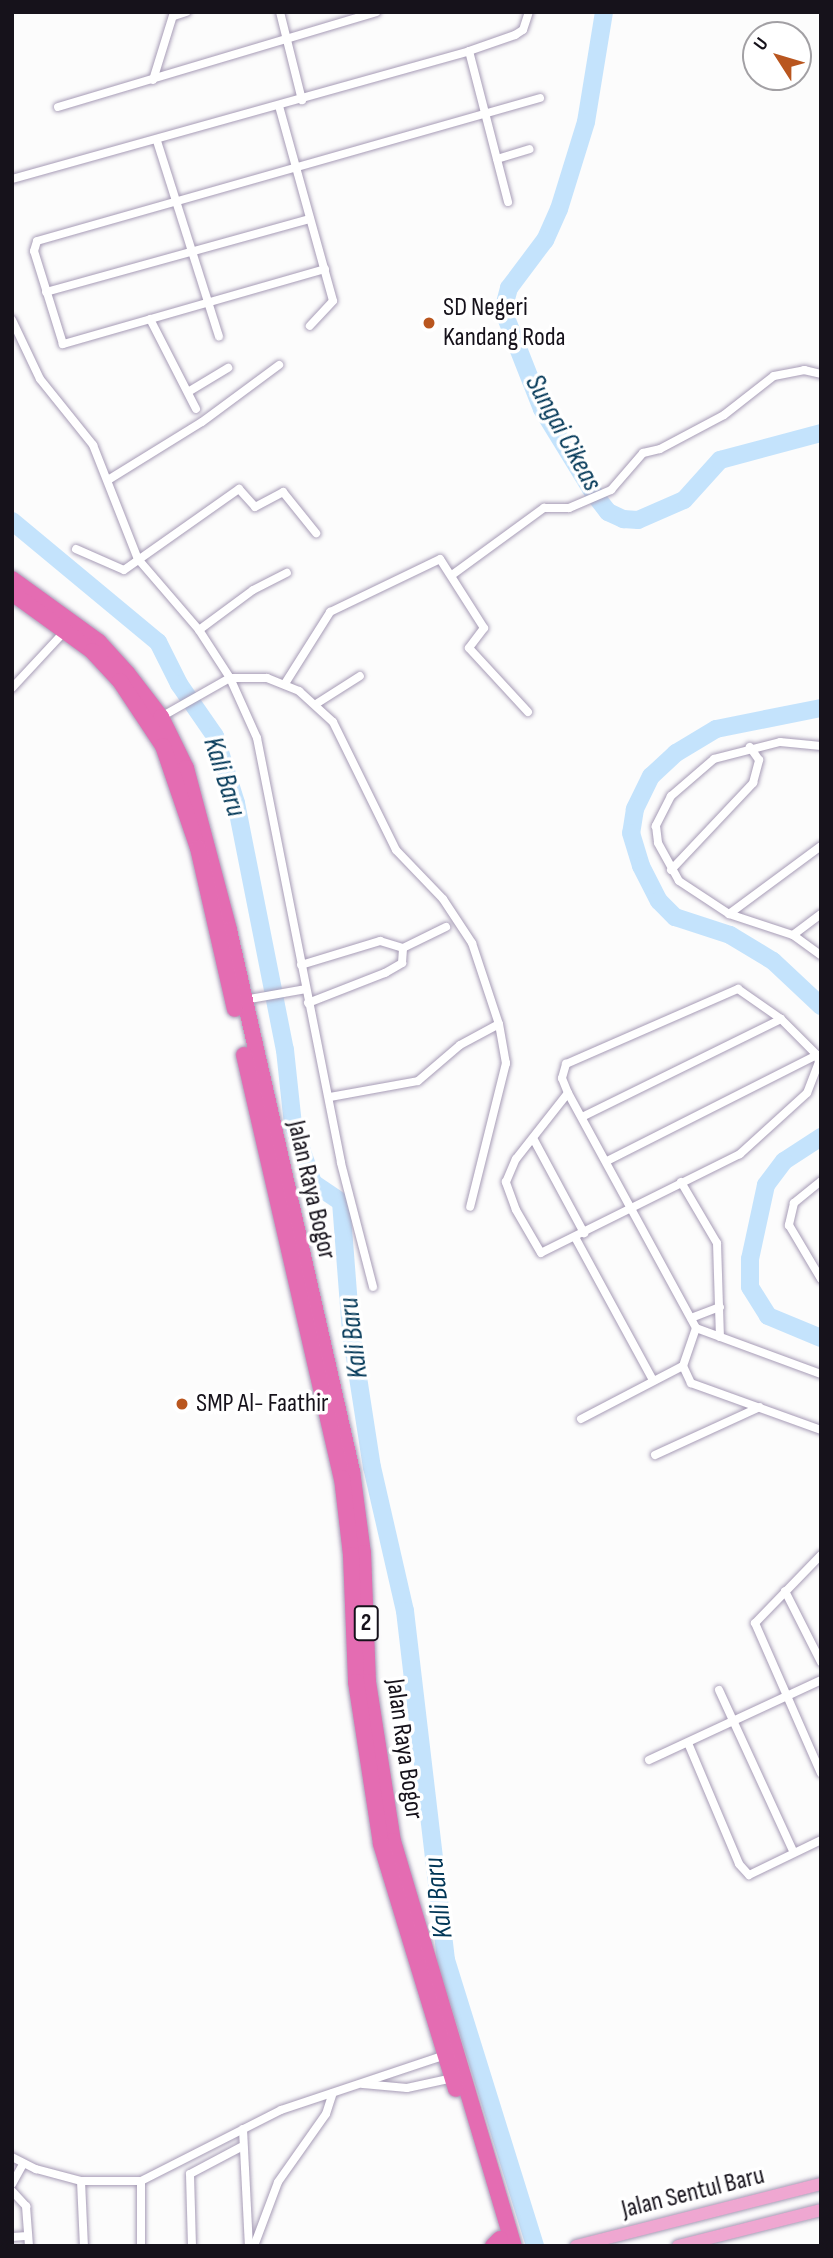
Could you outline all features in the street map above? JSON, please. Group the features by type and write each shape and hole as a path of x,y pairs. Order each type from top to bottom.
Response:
{"highway":[{"name":"Jalan Raya Bogor","path":"12,579 69,625 120,681 147,718 176,775 198,848 342,1478 351,1555 356,1682 381,1844 435,2007 445,2055 502,2244"},
{"name":"Jalan Raya Bogor","path":"12,593 99,642 161,717 186,768 201,819 244,1000 352,1471 363,1553 368,1682 393,1841 435,2007 502,2244"}],"main road":[{"name":"Jalan Sentul Baru","path":"576,2246 821,2185"},
{"name":"Jalan Sentul Baru","path":"678,2246 821,2210"}],"street":[{"path":"153,80 174,14 186,12"},
{"path":"280,12 302,100"},
{"path":"58,107 376,12"},
{"path":"12,179 157,141 469,51 523,30 529,12"},
{"path":"469,51 508,202"},
{"path":"325,269 62,344 34,251 37,241 486,110 540,98"},
{"path":"279,106 333,302 310,326"},
{"path":"157,141 219,336"},
{"path":"497,159 529,149"},
{"path":"47,292 310,219"},
{"path":"150,319 196,409"},
{"path":"12,320 31,364 84,432 108,480 138,559 199,631 230,678 257,738 341,1163 373,1287"},
{"path":"108,480 202,422 279,365"},
{"path":"188,392 228,368"},
{"path":"452,575 544,508 577,506 611,490 643,453 660,449 674,437 724,415 774,376 804,370 821,374"},
{"path":"76,549 123,570 239,489 255,507 283,492 316,533"},
{"path":"286,682 330,612 435,559 452,575 484,628 470,648 528,712"},
{"path":"199,631 253,590 287,573"},
{"path":"12,688 69,625"},
{"path":"316,704 360,676"},
{"path":"161,717 192,696 230,678 286,682 316,704 333,722 396,850 443,899 472,943 499,1024 505,1072 470,1207"},
{"path":"821,746 793,741 750,747 714,759 671,796 656,826 658,843 679,881 729,914 793,935 821,955"},
{"path":"671,870 753,783 760,760 750,747"},
{"path":"729,914 821,846"},
{"path":"793,935 821,914"},
{"path":"301,965 380,941 403,948 446,928"},
{"path":"308,1003 402,963 403,948"},
{"path":"244,1000 306,989"},
{"path":"819,1059 781,1019 749,993 727,990 566,1064 562,1078 633,1205 696,1328 821,1374"},
{"path":"582,1117 781,1019"},
{"path":"330,1097 418,1081 460,1045 499,1024"},
{"path":"607,1161 819,1059"},
{"path":"568,1093 508,1171 506,1182 516,1210 541,1253 580,1236 633,1205 740,1154 771,1130 807,1093 819,1059"},
{"path":"534,1140 653,1380"},
{"path":"821,1181 794,1203 789,1225 821,1279"},
{"path":"681,1182 717,1242 720,1337"},
{"path":"691,1318 720,1307"},
{"path":"581,1419 683,1366 696,1328"},
{"path":"683,1366 696,1387 821,1430"},
{"path":"655,1455 760,1407"},
{"path":"821,1555 755,1623 821,1773"},
{"path":"785,1591 821,1662"},
{"path":"649,1760 821,1680"},
{"path":"719,1689 736,1720 794,1853"},
{"path":"688,1743 739,1864 755,1875 821,1840"},
{"path":"12,2157 23,2164 81,2180 124,2185 141,2181 243,2129 360,2083 445,2055"},
{"path":"360,2083 399,2089 453,2078"},
{"path":"254,2246 278,2182 326,2114 333,2093"},
{"path":"243,2129 241,2147 248,2246"},
{"path":"192,2246 190,2174 241,2147"},
{"path":"12,2184 23,2164"},
{"path":"81,2180 84,2246"},
{"path":"141,2181 141,2246"},
{"path":"12,2191 26,2207 29,2246"},
{"path":"12,2237 28,2235"}],"waterway":[{"name":"Sungai Cikeas","path":"604,12 586,122 559,209 545,240 509,288 503,310 542,409 594,494 608,512 623,519 638,520 684,500 720,460 821,433"},
{"name":"Kali Baru","path":"12,521 158,642 179,684 215,736 236,803 285,1050 293,1125 313,1183 341,1202 351,1332 372,1467 405,1611 446,1960 535,2246"},
{"name":"Sungai Cikeas","path":"821,708 716,729 676,753 651,776 635,809 631,833 641,866 659,901 675,917 730,935 773,961 821,1006"},
{"name":"Sungai Cikeas","path":"821,1137 784,1161 766,1185 750,1259 750,1287 768,1316 821,1338"}],"place":[{"name":"SD Negeri Kandang Roda","path":"429,323"},
{"name":"SMP Al- Faathir","path":"182,1404"}]}
